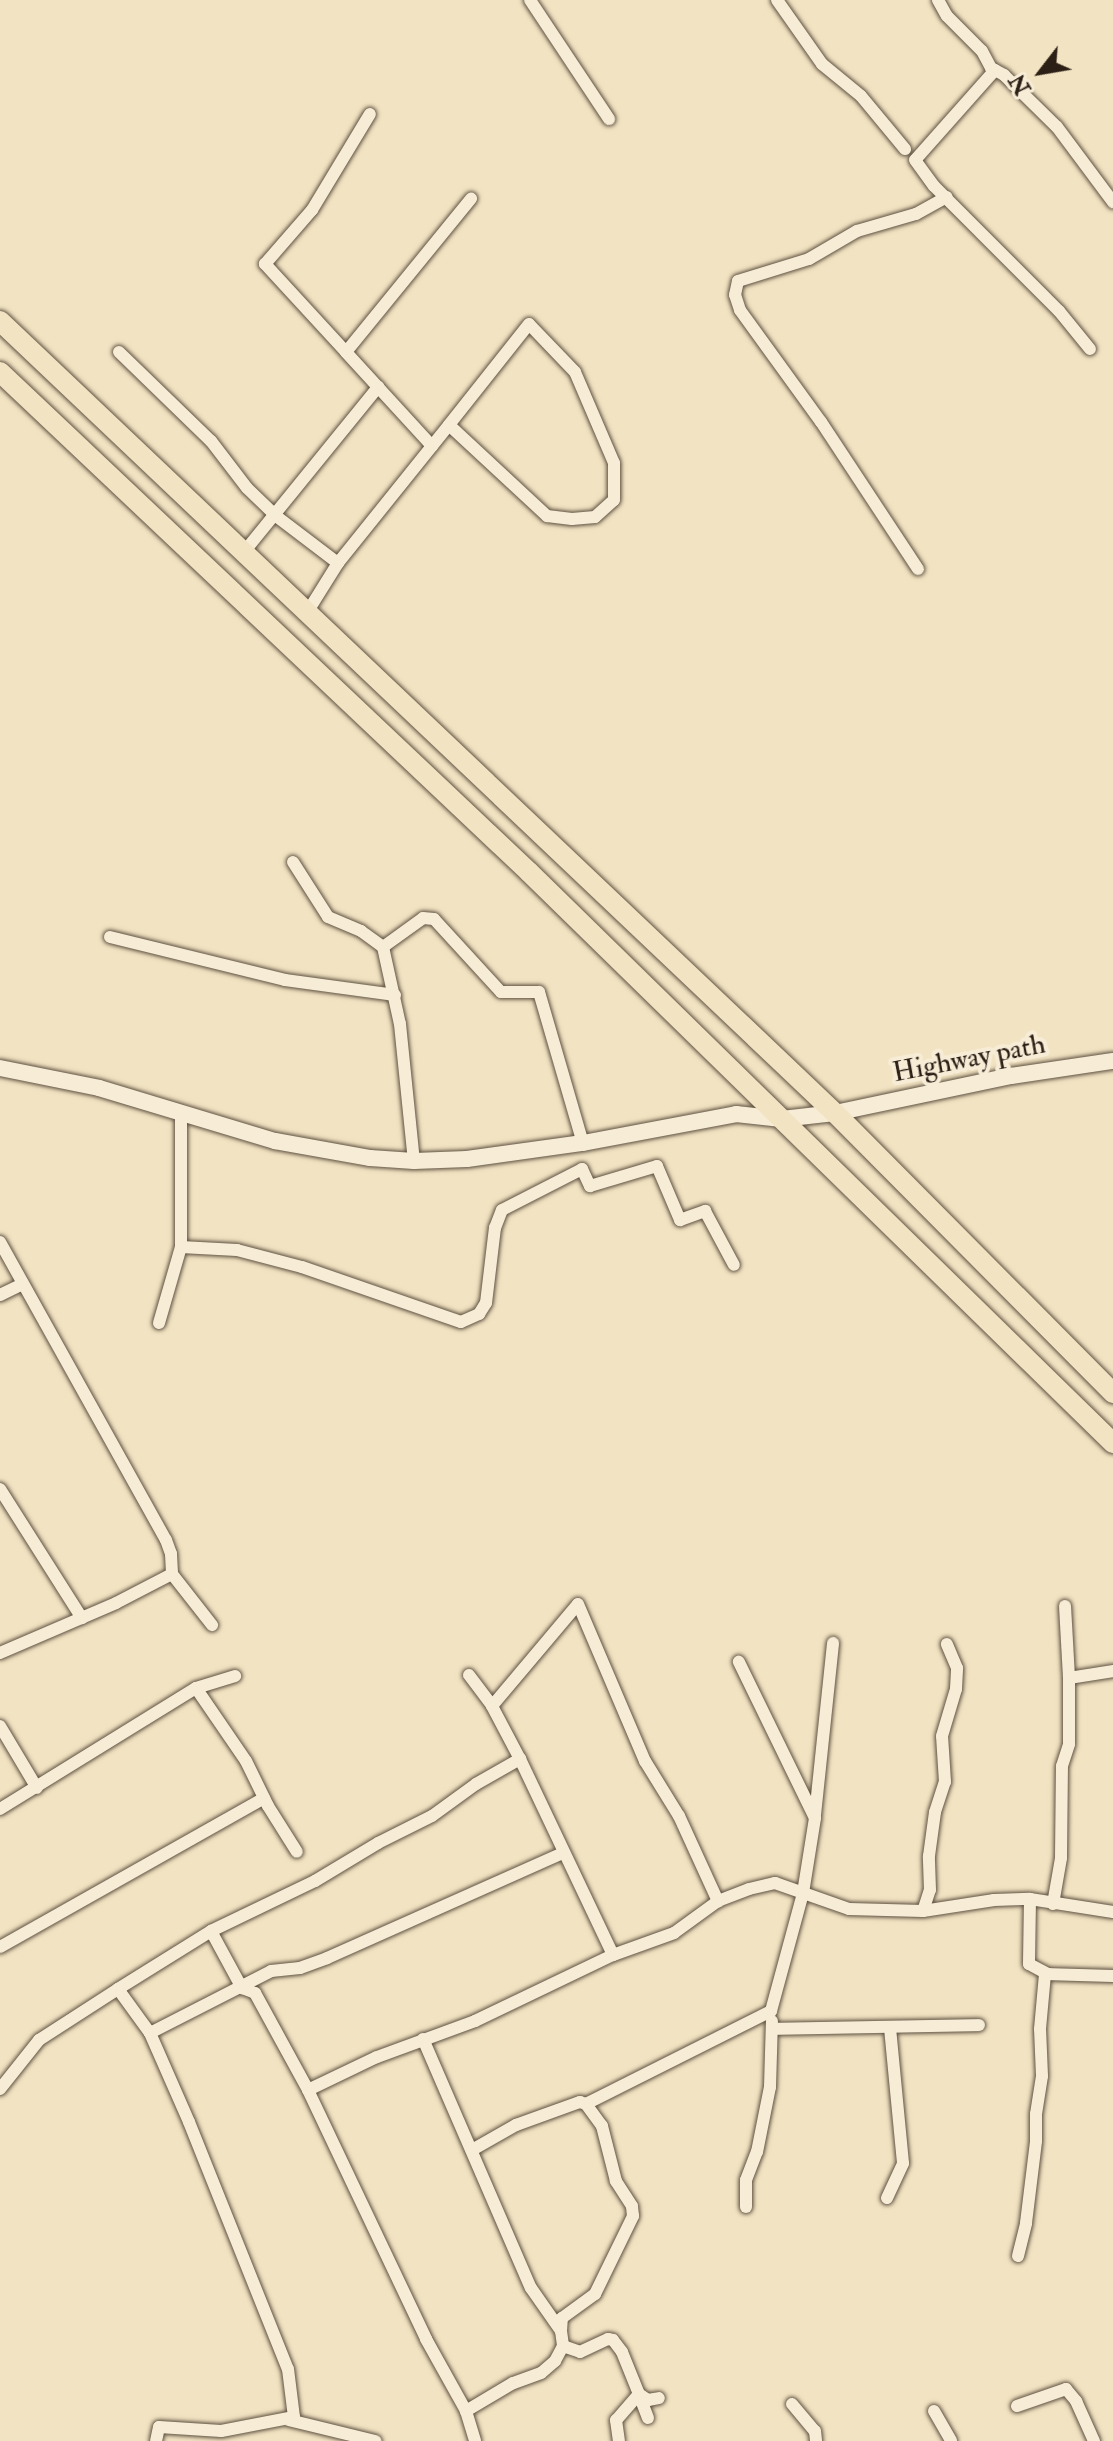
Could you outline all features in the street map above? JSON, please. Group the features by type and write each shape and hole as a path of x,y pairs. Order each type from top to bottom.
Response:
{"highway":[{"path":"0,321 308,611 409,713 479,775 707,996 835,1113 1113,1393"},
{"path":"0,372 458,806 1113,1443"},
{"path":"458,806 479,784 482,778 479,775"}],"street":[{"path":"530,0 609,119"},
{"path":"777,0 822,64 861,96 905,149"},
{"path":"938,0 947,16 982,51 995,70 1057,127 1113,202"},
{"path":"995,70 915,160 1059,311 1090,349"},
{"path":"370,114 312,210 265,264 432,446"},
{"path":"918,569 821,422 740,310 735,295 738,281 744,278 809,259 857,231 916,214 947,197"},
{"path":"346,352 471,199"},
{"path":"308,611 338,563 529,324 575,372 614,463 614,500 595,517 572,519 547,516 449,425"},
{"path":"119,352 211,441 247,488 275,515 338,563"},
{"path":"244,552 378,387"},
{"path":"293,862 328,917 361,931 383,947 395,995 414,1161"},
{"path":"383,947 423,918 434,919 501,992 539,992 583,1143"},
{"path":"110,937 285,980 395,995"},
{"name":"Highway path","path":"0,1068 99,1088 275,1141 370,1158 414,1161 467,1159 583,1143 736,1114 782,1119 835,1113 997,1079 1113,1061"},
{"path":"159,1323 181,1247 181,1115"},
{"path":"181,1247 237,1250 302,1267 461,1322 479,1314 486,1303 495,1228 502,1210 582,1169 590,1186 657,1166 680,1220 705,1211 734,1265"},
{"path":"0,1242 166,1540 171,1554 172,1574 212,1625"},
{"path":"0,1295 23,1284"},
{"path":"0,1489 82,1618"},
{"path":"0,1653 82,1618 172,1574"},
{"path":"492,1706 578,1604 645,1761 679,1816 718,1901"},
{"path":"1053,1904 1061,1858 1062,1766 1069,1744 1065,1606"},
{"path":"746,2207 746,2180 757,2152 770,2087 771,2011 803,1893 815,1818 833,1643"},
{"path":"923,1911 930,1890 929,1856 935,1812 945,1782 942,1736 956,1689 957,1668 947,1644"},
{"path":"739,1662 815,1818"},
{"path":"1069,1678 1113,1671"},
{"path":"469,1675 492,1706 520,1759 613,1955"},
{"path":"0,1809 196,1688 235,1676"},
{"path":"196,1688 246,1761 297,1852"},
{"path":"0,1726 37,1788"},
{"path":"0,2089 39,2040 118,1989 211,1931 315,1881 378,1843 432,1816 476,1784 520,1759"},
{"path":"0,1947 264,1798"},
{"path":"150,2033 271,1971 300,1968 327,1958 563,1853"},
{"path":"308,2090 423,2039 475,2021 613,1955 674,1933 718,1901 775,1883 849,1909 923,1911 994,1900 1030,1899 1113,1912"},
{"path":"1018,2256 1026,2223 1042,2076 1040,2029 1045,1974 1048,1974 1029,1964 1030,1899"},
{"path":"211,1931 242,1988 255,1993 308,2090 426,2339 466,2411 474,2437 460,2441"},
{"path":"1045,1974 1113,1976"},
{"path":"118,1989 150,2033 288,2369 294,2417 289,2420"},
{"path":"586,2104 771,2011"},
{"path":"772,2029 979,2025"},
{"path":"887,2198 903,2163 890,2028"},
{"path":"433,2061 441,2032"},
{"path":"423,2039 531,2288 561,2331"},
{"path":"466,2411 513,2383 541,2373 555,2361 563,2346 562,2318 595,2294 633,2216 632,2206 611,2167 602,2126 586,2104 580,2102 507,2129 472,2150"},
{"path":"563,2346 580,2352 613,2340 626,2360 648,2418"},
{"path":"1017,2406 1066,2389 1076,2401 1094,2441"},
{"path":"639,2394 648,2400 659,2398"},
{"path":"619,2441 616,2420 639,2394"},
{"path":"792,2404 815,2431 816,2441"},
{"path":"934,2411 951,2441"},
{"path":"156,2441 159,2427 221,2431 289,2420 375,2441"}]}
